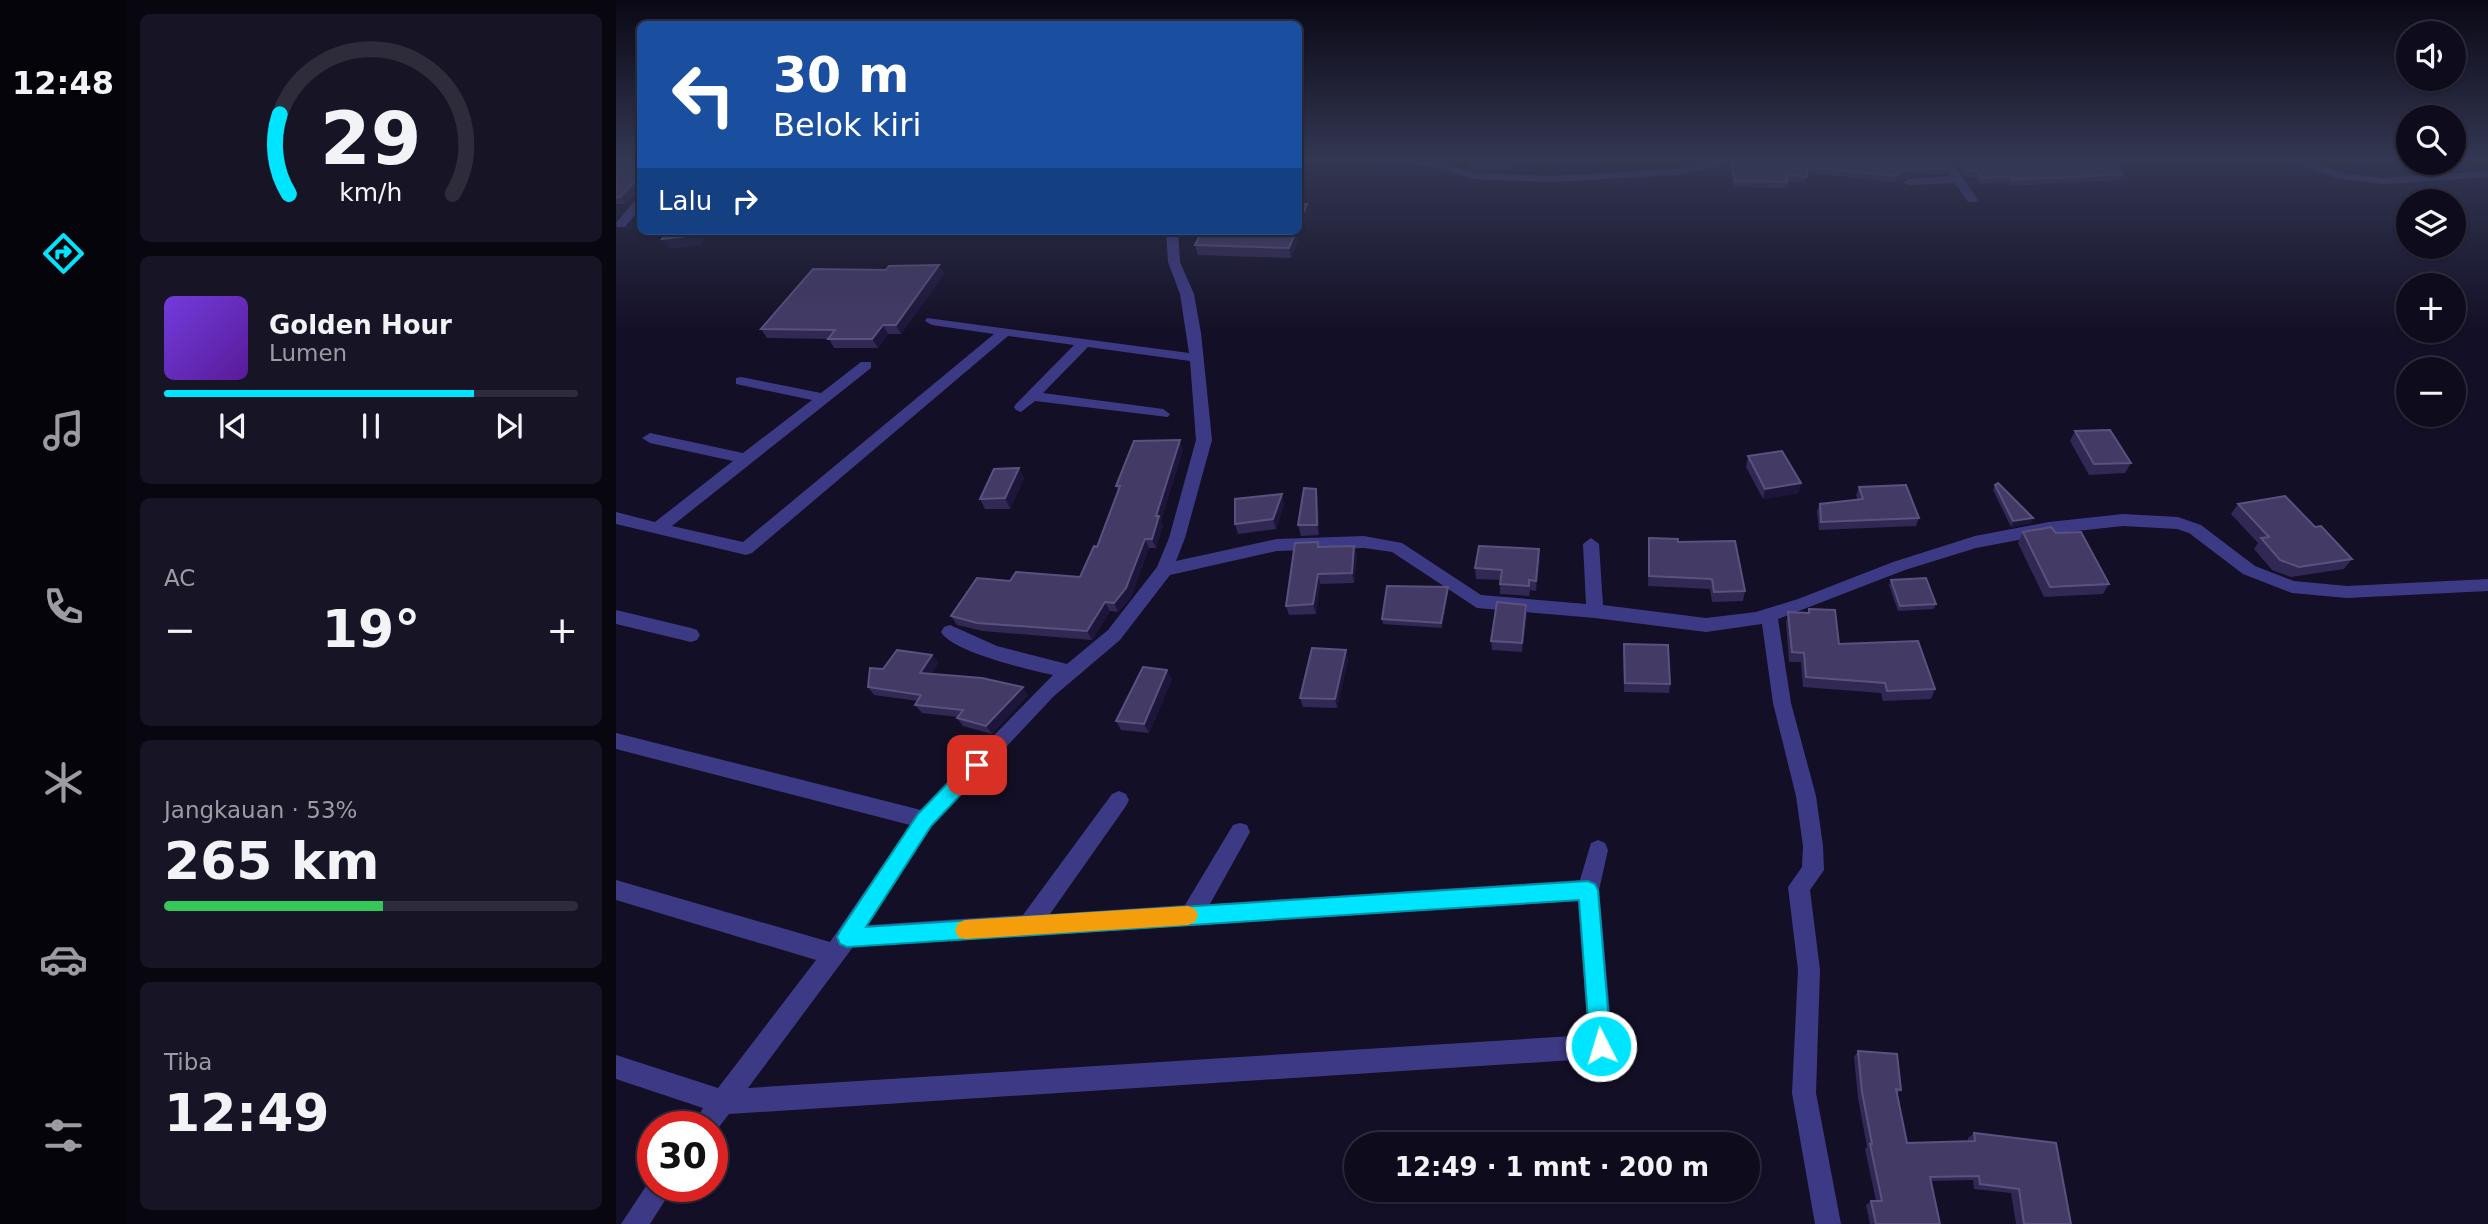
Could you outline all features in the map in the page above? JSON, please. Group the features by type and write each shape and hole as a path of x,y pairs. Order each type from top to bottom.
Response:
{"street":[{"path":"618,224 637,221"},
{"path":"716,1111 840,946 925,820 1047,691 1114,635 1164,570 1177,538 1204,440 1195,333 1187,294 1174,262 1172,235"},
{"path":"932,321 1189,357"},
{"path":"616,518 746,549 1005,331"},
{"path":"1085,342 1026,401 1163,414"},
{"path":"658,528 866,365"},
{"path":"741,381 824,398"},
{"path":"650,438 746,459"},
{"path":"1164,570 1277,545 1364,542 1396,547 1477,601 1595,611 1706,625 1732,623 1769,615 1899,566 1975,542 2049,528 2123,520 2178,523 2195,529 2249,570 2292,587 2347,592 2488,586"},
{"path":"1591,544 1595,611"},
{"path":"1769,615 1782,703 1805,796 1813,846 1813,870 1799,887 1809,970 1804,1093 1828,1224"},
{"path":"616,617 691,635"},
{"path":"950,632 961,640 1071,672"},
{"path":"616,741 925,820"},
{"path":"1028,926 1119,800"},
{"path":"1191,915 1240,832"},
{"path":"616,1068 722,1102 1602,1057 1588,890 1598,850"},
{"path":"616,890 840,946 1028,926 1588,890"},
{"path":"634,1224 650,1202"}],"building":[{"path":"664,235 694,235 662,239"},
{"path":"1200,235 1294,235 1289,248 1195,245"},
{"path":"939,265 896,325 883,325 872,339 828,339 835,330 761,329 813,269 886,270 889,266"},
{"path":"2110,430 2131,463 2094,464 2075,431"},
{"path":"1180,440 1156,516 1159,516 1152,539 1145,539 1126,588 1114,603 1105,602 1087,631 977,623 951,616 977,578 1010,581 1016,572 1080,577 1094,546 1097,547 1120,486 1116,486 1134,441"},
{"path":"1782,451 1801,483 1765,489 1748,456"},
{"path":"1019,468 1005,498 980,499 994,469"},
{"path":"1998,483 2033,518 2013,521 1995,485"},
{"path":"1906,485 1919,518 1821,522 1820,504 1863,499 1859,487"},
{"path":"1304,488 1316,489 1317,525 1298,525"},
{"path":"1282,494 1273,519 1235,524 1235,499"},
{"path":"2285,496 2315,527 2321,526 2352,559 2299,567 2280,560 2261,538 2269,537 2238,504"},
{"path":"2051,527 2056,533 2081,532 2109,584 2050,587 2023,532"},
{"path":"1649,538 1678,539 1678,542 1735,541 1745,591 1714,592 1712,579 1649,576"},
{"path":"1318,542 1318,547 1354,546 1352,573 1318,574 1313,604 1286,606 1295,543"},
{"path":"1479,546 1539,549 1536,581 1529,580 1529,586 1500,584 1502,570 1475,568"},
{"path":"1926,578 1936,604 1900,606 1891,580"},
{"path":"1387,586 1448,587 1441,623 1382,619"},
{"path":"1497,602 1526,605 1522,643 1491,641"},
{"path":"1809,609 1835,610 1839,644 1918,641 1935,689 1887,691 1885,683 1806,677 1804,653 1792,652 1788,612 1809,613"},
{"path":"1624,644 1668,645 1670,684 1625,683"},
{"path":"1312,648 1346,650 1335,699 1300,698"},
{"path":"897,650 932,655 920,673 982,678 1023,687 986,726 957,718 963,710 915,705 921,695 868,687 870,668 883,669"},
{"path":"1143,667 1167,670 1144,724 1116,721"},
{"path":"1858,1051 1897,1054 1901,1090 1896,1089 1907,1143 1975,1141 1974,1133 2056,1143 2071,1224 2024,1224 2019,1189 1980,1184 1979,1176 1930,1177 1940,1224 1876,1224 1871,1201 1882,1201 1870,1144"}],"slow traffic":[{"path":"965,930 1188,915"}],"route":[{"path":"977,765 925,820 847,937 1588,890 1601,1046"}]}
